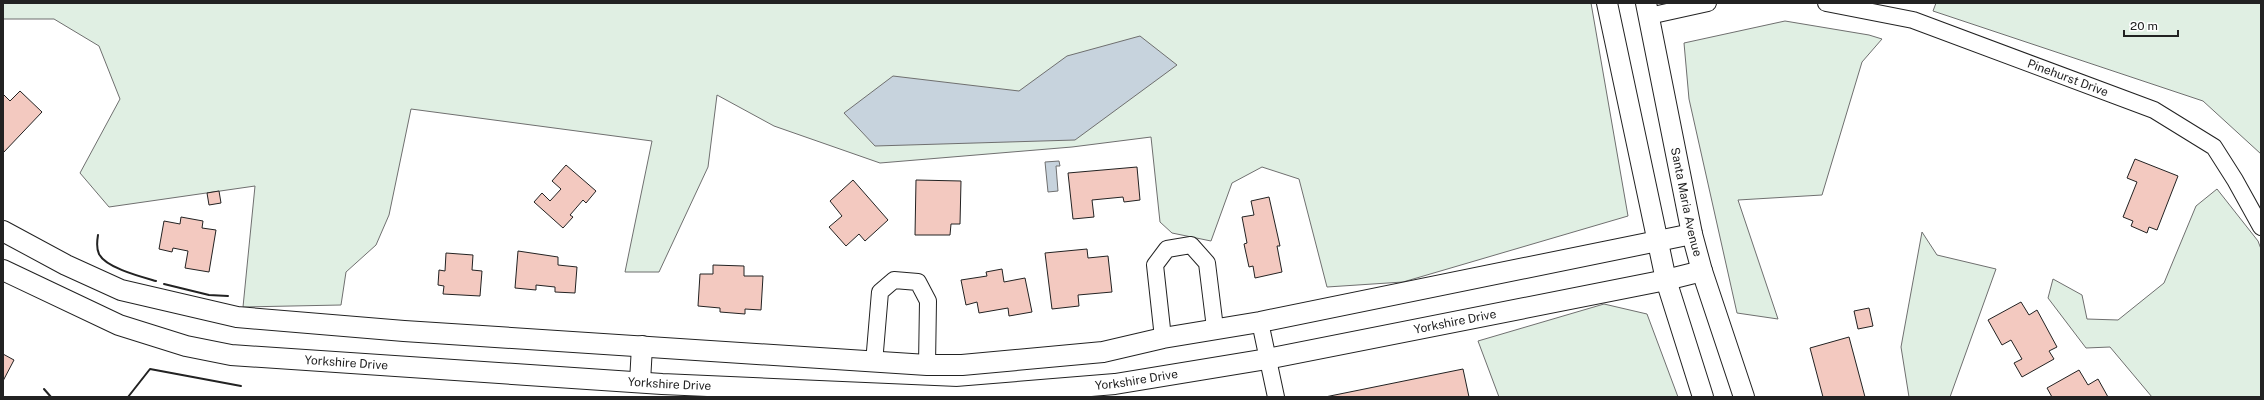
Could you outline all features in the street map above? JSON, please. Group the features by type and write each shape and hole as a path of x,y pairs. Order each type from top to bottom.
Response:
{"street":[{"path":"1607,3 1666,280 1703,397"},
{"path":"1647,10 1708,3"},
{"name":"Pinehurst Drive","path":"1826,3 1913,20 2154,110 2214,147 2236,180 2261,227"},
{"name":"Santa Maria Avenue","path":"1647,10 1692,234 1702,271 1744,397"},
{"path":"3,232 66,265 121,290 237,317 404,331 927,365 962,365 1103,352 1163,338 1215,328 1260,322 1692,234"},
{"path":"1163,338 1155,265 1167,249 1191,245 1207,263 1215,328"},
{"name":"Yorkshire Drive","path":"3,270 119,325 186,346 231,355 402,368 640,382 957,397 1115,384 1267,359 1666,280 1702,271"},
{"path":"874,362 880,292 894,280 918,282 928,301 927,365"},
{"path":"1260,322 1276,397"},
{"path":"640,382 642,346"}],"green space":[{"path":"3,3 1591,3 1628,216 1403,282 1327,287 1299,179 1262,167 1232,183 1211,241 1172,233 1160,222 1151,137 1072,147 880,163 774,126 717,95 708,167 659,272 625,272 652,141 411,109 389,215 376,245 346,272 341,305 243,307 255,186 109,207 80,173 120,99 99,46 54,19 3,19"},
{"path":"1936,3 2261,3 2261,154 2203,101 1933,11"},
{"path":"1785,21 1869,35 1882,39 1862,62 1822,195 1738,200 1778,319 1737,313 1689,99 1684,43"},
{"path":"2217,189 2258,241 2261,249 2261,397 2152,397 2110,347 2086,348 2048,298 2053,279 2082,295 2087,319 2118,320 2164,283 2196,206"},
{"path":"1922,232 1937,255 1996,269 1950,397 1909,397 1901,347"},
{"path":"1604,304 1647,314 1678,397 1499,397 1478,341"}],"shaded area":[{"path":"1140,36 1177,65 1075,140 875,146 844,113 893,76 1019,91 1067,56"},
{"path":"1059,161 1060,166 1056,166 1058,191 1048,192 1045,162"}],"building":[{"path":"20,91 42,112 3,153 3,94 10,101"},
{"path":"2135,159 2178,176 2157,230 2149,227 2147,233 2131,226 2133,221 2123,217 2137,182 2127,178"},
{"path":"566,165 596,191 586,203 583,200 570,215 573,217 563,228 534,202 542,193 550,201 561,189 552,181"},
{"path":"1137,167 1140,200 1124,202 1123,197 1092,200 1094,217 1073,219 1068,173"},
{"path":"853,180 888,220 865,241 859,234 846,246 829,227 842,216 830,201"},
{"path":"916,180 961,181 960,224 951,224 950,235 915,235"},
{"path":"219,191 221,203 209,205 207,193"},
{"path":"1269,197 1280,246 1277,246 1282,272 1255,278 1253,266 1249,267 1244,244 1247,243 1242,217 1254,215 1251,201"},
{"path":"181,217 203,221 202,228 216,230 209,272 185,268 188,251 173,248 172,252 159,249 164,221 180,224"},
{"path":"1087,249 1088,258 1108,256 1112,292 1078,295 1079,306 1052,309 1045,253"},
{"path":"518,251 558,257 558,265 577,267 575,293 555,292 555,287 536,285 536,290 515,288"},
{"path":"446,253 473,255 472,270 482,271 480,296 443,294 444,286 438,285 439,270 445,271"},
{"path":"713,265 744,266 744,276 763,276 761,310 745,309 745,314 720,312 720,308 698,306 700,274 713,274"},
{"path":"1002,269 1004,282 1025,278 1032,312 1009,316 1008,308 979,313 977,302 966,305 961,280 987,276 986,272"},
{"path":"2021,302 2029,315 2037,310 2057,347 2049,351 2054,359 2022,377 2014,363 2022,359 2011,340 2002,345 1988,320"},
{"path":"1869,308 1873,326 1858,329 1854,311"},
{"path":"1849,337 1865,397 1823,397 1810,348"},
{"path":"3,354 14,360 3,381"},
{"path":"1463,369 1469,397 1325,397"},
{"path":"2079,370 2088,385 2098,379 2108,397 2052,397 2047,388"}],"wall":[{"path":"98,235 97,249 99,254 109,264 116,268 156,281"},
{"path":"164,284 209,295 228,296"},
{"path":"128,397 150,369 241,386"},
{"path":"44,389 51,397"}]}
